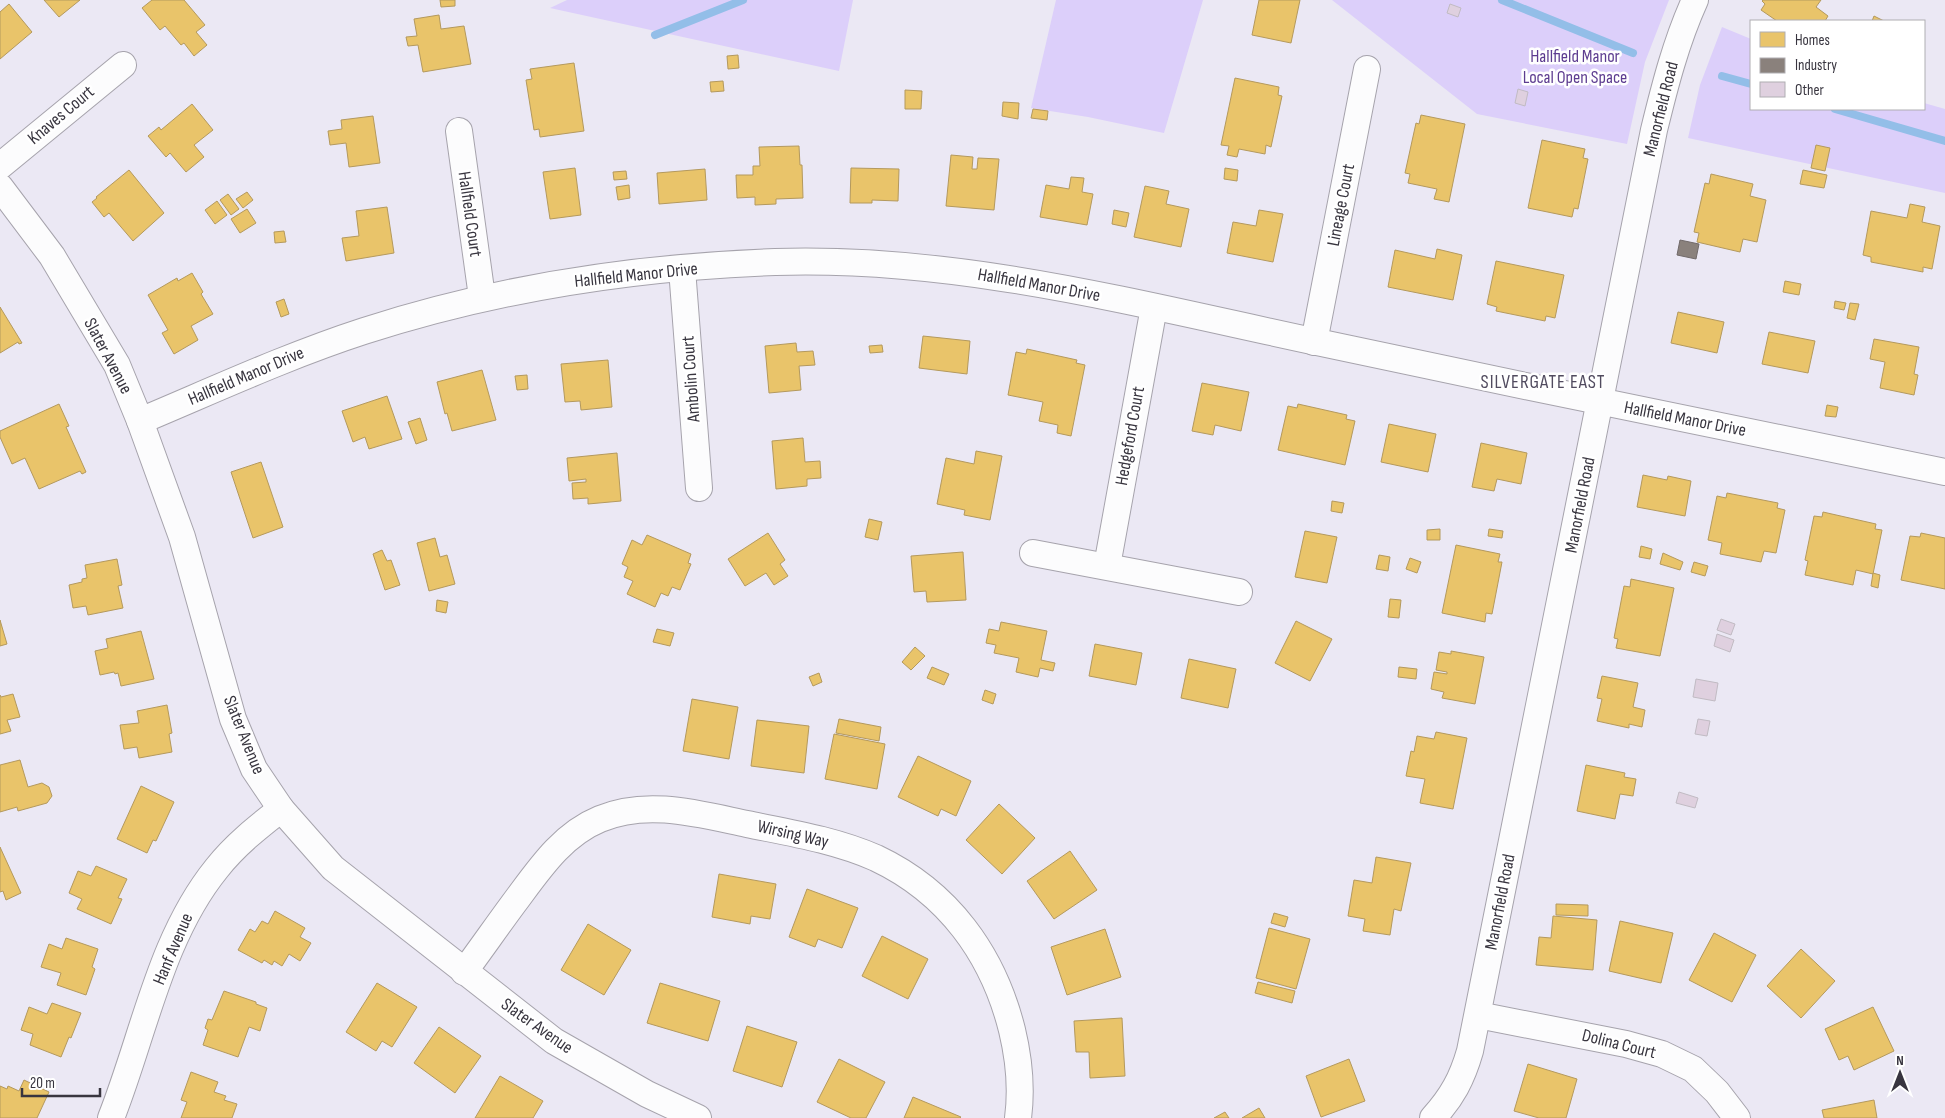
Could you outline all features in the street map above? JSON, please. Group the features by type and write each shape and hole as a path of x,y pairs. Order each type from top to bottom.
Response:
{"street":[{"name":"Manorfield Road","path":"1478,1014 1498,906 1664,87 1681,31 1695,0"},
{"name":"Knaves Court","path":"0,166 122,64"},
{"name":"Lineage Court","path":"1314,342 1368,69"},
{"name":"Hallfield Court","path":"458,131 482,298"},
{"name":"Slater Avenue","path":"0,187 52,256 117,366 140,421 182,537 233,719 254,769 281,809 332,868 554,1041 647,1094 698,1118"},
{"name":"Hallfield Manor Drive","path":"140,421 303,352 367,330 482,298 574,281 682,269 776,262 852,263 943,270 1023,281 1945,472"},
{"name":"Ambolin Court","path":"682,269 699,488"},
{"name":"Hedgeford Court","path":"1107,566 1154,307"},
{"path":"1033,552 1239,592"},
{"name":"Hanf Avenue","path":"111,1118 147,1010 181,924 200,891 217,867 246,837 281,809"},
{"name":"Wirsing Way","path":"464,972 542,866 560,845 582,828 599,819 621,812 676,810 822,840 869,855 903,874 930,892 974,940 999,987 1015,1041 1021,1080 1018,1118"},
{"path":"1433,1118 1448,1101 1463,1074 1478,1014"},
{"name":"Dolina Court","path":"1478,1014 1626,1044 1662,1054 1693,1069 1717,1092 1737,1118"}],"green space":[{"path":"567,0 853,0 839,71 550,8"},
{"path":"1056,0 1203,0 1164,133 1088,117 1031,108"},
{"name":"Hallfield Manor Local Open Space","path":"1332,0 1669,0 1645,62 1627,144 1477,114"},
{"path":"1722,27 1750,39 1750,110 1925,110 1925,103 1945,109 1945,193 1688,138 1700,85"}],"building: Homes":[{"path":"44,0 80,0 59,17"},
{"path":"152,0 184,0 205,25 196,32 207,45 194,56 184,43 181,45 165,26 160,30 142,8"},
{"path":"440,0 455,0 455,6 441,7"},
{"path":"1259,0 1300,0 1291,43 1252,35"},
{"path":"1821,0 1816,7 1828,16 1826,20 1776,20 1761,10 1765,4 1762,1"},
{"path":"9,4 32,32 0,59 0,12"},
{"path":"439,15 441,29 464,26 471,64 423,72 418,45 408,46 406,37 417,36 414,19"},
{"path":"1874,16 1882,20 1872,20"},
{"path":"738,55 739,68 728,69 727,56"},
{"path":"574,63 584,131 540,137 539,129 534,130 526,80 532,79 530,69"},
{"path":"1235,78 1279,87 1278,95 1282,96 1271,147 1266,145 1265,154 1239,149 1237,157 1227,155 1229,146 1221,145"},
{"path":"723,81 724,91 711,92 710,82"},
{"path":"905,90 922,91 921,109 905,109"},
{"path":"1003,102 1019,103 1018,119 1002,116"},
{"path":"192,104 213,130 194,145 204,157 186,172 170,153 166,157 148,136 159,127 161,130"},
{"path":"1033,109 1048,111 1047,120 1031,118"},
{"path":"1421,115 1465,124 1449,202 1434,199 1437,189 1408,183 1410,174 1405,173 1416,123 1419,124"},
{"path":"373,116 380,163 349,167 346,143 330,145 328,131 342,129 341,120"},
{"path":"1542,140 1585,149 1583,158 1588,159 1578,209 1574,208 1572,217 1528,208"},
{"path":"1816,145 1830,148 1825,171 1811,168"},
{"path":"799,146 800,165 802,165 803,198 776,199 776,204 755,205 755,197 737,198 736,175 753,175 753,166 760,166 759,147"},
{"path":"951,155 973,157 972,169 977,169 978,158 999,159 994,210 946,206"},
{"path":"575,168 581,215 550,219 543,172"},
{"path":"851,168 899,169 898,201 872,200 872,203 850,203"},
{"path":"1225,168 1238,170 1237,181 1224,179"},
{"path":"705,169 707,200 659,204 657,173"},
{"path":"129,170 164,213 133,241 109,213 104,217 92,202"},
{"path":"1803,170 1827,175 1824,188 1800,184"},
{"path":"626,171 627,179 614,180 613,172"},
{"path":"1711,174 1753,184 1750,196 1766,200 1757,242 1743,239 1740,252 1697,242 1699,233 1694,232 1705,183 1709,184"},
{"path":"1071,177 1084,178 1082,192 1093,194 1087,225 1040,217 1046,185 1069,189"},
{"path":"629,185 630,198 618,200 616,187"},
{"path":"1145,186 1169,191 1166,204 1189,209 1181,247 1134,237"},
{"path":"247,192 253,200 243,208 236,199"},
{"path":"228,194 239,209 231,215 220,200"},
{"path":"217,201 227,215 215,224 205,210"},
{"path":"1910,204 1925,207 1922,222 1940,226 1932,269 1923,267 1923,272 1871,262 1871,257 1863,255 1871,211 1907,218"},
{"path":"387,207 394,253 346,261 342,238 359,236 356,211"},
{"path":"247,209 256,223 240,233 231,219"},
{"path":"1114,210 1129,213 1126,227 1112,224"},
{"path":"1259,210 1283,214 1273,262 1227,253 1233,222 1256,226"},
{"path":"284,231 286,242 275,243 274,232"},
{"path":"1437,249 1462,255 1453,300 1388,287 1395,250 1435,259"},
{"path":"1496,261 1564,275 1555,318 1546,316 1545,321 1496,311 1497,307 1487,304"},
{"path":"192,273 203,292 201,294 213,314 191,326 198,340 174,354 162,333 168,330 148,295 177,278 178,281"},
{"path":"1785,281 1801,284 1799,295 1783,292"},
{"path":"284,299 289,314 281,317 276,302"},
{"path":"1835,301 1846,303 1844,310 1834,308"},
{"path":"1850,303 1859,304 1855,320 1847,318"},
{"path":"0,307 22,343 19,344 18,342 0,353"},
{"path":"1678,312 1724,322 1717,353 1671,343"},
{"path":"1769,332 1815,341 1808,373 1762,364"},
{"path":"923,336 970,341 967,374 919,368"},
{"path":"1874,339 1919,347 1914,374 1918,375 1914,395 1880,388 1885,362 1870,359"},
{"path":"796,343 797,352 813,351 815,365 799,366 801,390 769,393 765,346"},
{"path":"882,345 883,352 870,353 869,346"},
{"path":"1027,349 1077,360 1076,363 1085,365 1071,436 1057,433 1058,425 1039,421 1043,402 1008,395 1016,352 1026,354"},
{"path":"608,360 612,407 581,410 580,401 565,402 561,364"},
{"path":"482,370 496,420 452,431 447,413 445,414 437,382"},
{"path":"527,375 528,389 517,390 515,376"},
{"path":"1202,383 1249,392 1241,431 1215,425 1213,435 1192,431"},
{"path":"387,396 402,439 369,449 365,437 353,442 342,411"},
{"path":"59,404 69,426 66,427 86,472 82,474 80,471 39,489 25,458 12,464 0,437 0,431"},
{"path":"1298,404 1347,415 1346,419 1355,421 1345,465 1278,450 1288,406 1297,408"},
{"path":"1827,405 1838,407 1836,417 1825,416"},
{"path":"420,418 427,440 416,444 408,422"},
{"path":"1389,424 1436,434 1428,472 1381,462"},
{"path":"803,438 805,462 820,461 821,478 807,479 807,486 776,489 772,441"},
{"path":"1481,443 1527,453 1521,484 1497,479 1494,491 1472,487"},
{"path":"976,451 1002,456 990,520 964,515 965,510 937,504 946,458 974,464"},
{"path":"617,453 621,501 588,504 588,498 573,499 572,483 586,482 586,479 569,481 567,458"},
{"path":"261,462 283,527 253,538 231,472"},
{"path":"1643,475 1667,480 1668,476 1691,481 1685,516 1637,507"},
{"path":"1727,493 1778,503 1777,508 1785,510 1776,553 1764,551 1761,562 1720,554 1722,543 1708,540 1717,496 1726,498"},
{"path":"1332,501 1344,503 1342,513 1331,511"},
{"path":"1823,512 1876,524 1875,529 1882,530 1873,574 1856,570 1853,585 1805,575 1808,561 1805,560 1814,516 1822,517"},
{"path":"869,519 882,522 878,540 865,537"},
{"path":"1440,529 1440,540 1427,540 1427,530"},
{"path":"1489,529 1503,531 1502,538 1488,536"},
{"path":"1305,531 1337,537 1327,583 1295,577"},
{"path":"768,533 785,560 780,564 788,576 774,585 766,573 745,586 728,559"},
{"path":"1921,533 1945,538 1945,589 1901,580 1910,536 1920,537"},
{"path":"647,535 691,554 688,563 691,564 680,590 672,587 668,596 661,593 655,607 627,594 633,581 624,577 628,567 622,564 632,540 642,545"},
{"path":"435,538 440,557 447,555 455,584 429,591 417,543"},
{"path":"1456,545 1500,554 1498,562 1502,562 1492,614 1486,613 1485,622 1442,613"},
{"path":"1641,546 1652,549 1650,559 1639,557"},
{"path":"382,550 387,561 391,560 400,585 385,590 373,554"},
{"path":"963,552 966,600 927,602 926,591 914,592 911,556"},
{"path":"1663,553 1683,562 1680,570 1660,564"},
{"path":"1379,555 1390,557 1388,571 1376,569"},
{"path":"1410,558 1421,562 1417,573 1406,569"},
{"path":"117,559 122,585 118,586 123,608 88,615 86,606 73,608 69,585 82,582 82,579 87,578 85,565"},
{"path":"1694,562 1708,566 1705,576 1691,572"},
{"path":"1873,573 1880,575 1878,588 1871,586"},
{"path":"1631,579 1674,588 1660,656 1616,648 1618,639 1614,638 1624,586 1630,587"},
{"path":"1390,599 1401,600 1399,618 1388,617"},
{"path":"437,600 448,602 446,613 436,611"},
{"path":"0,620 7,644 0,646"},
{"path":"1296,621 1332,639 1310,681 1275,663"},
{"path":"1001,622 1047,631 1041,660 1055,663 1053,671 1040,668 1038,677 1016,672 1019,658 994,653 996,645 986,643 989,629 999,631"},
{"path":"657,629 674,633 670,646 653,642"},
{"path":"141,631 154,679 121,686 118,673 100,675 95,651 108,648 106,639"},
{"path":"1095,644 1142,653 1136,685 1089,676"},
{"path":"915,647 925,656 911,670 902,662"},
{"path":"1451,651 1484,657 1475,704 1442,698 1444,692 1431,689 1434,672 1447,674 1447,672 1436,670 1439,652 1451,654"},
{"path":"1189,659 1236,669 1228,708 1181,698"},
{"path":"932,667 949,674 944,685 927,678"},
{"path":"1399,667 1417,669 1416,679 1398,677"},
{"path":"819,673 822,682 813,686 809,677"},
{"path":"1602,676 1638,683 1633,707 1645,710 1642,727 1629,724 1629,728 1597,721 1602,699 1597,698"},
{"path":"985,690 996,694 993,704 982,700"},
{"path":"13,694 20,717 7,720 11,731 0,734 0,695 1,697"},
{"path":"692,699 738,707 729,759 683,751"},
{"path":"167,705 172,733 169,734 172,752 139,758 137,747 124,749 120,725 139,723 137,711"},
{"path":"839,719 881,727 879,741 836,733"},
{"path":"757,720 809,726 804,773 751,766"},
{"path":"1436,732 1467,738 1453,809 1420,803 1425,779 1406,776 1411,751 1414,752 1417,736 1434,739"},
{"path":"834,734 885,744 877,789 825,779"},
{"path":"918,756 971,781 956,816 941,809 938,816 898,797"},
{"path":"20,760 28,787 42,783 49,787 52,796 47,803 18,811 17,807 0,812 0,765"},
{"path":"1586,765 1625,773 1624,777 1636,779 1633,796 1620,794 1615,819 1577,811"},
{"path":"141,786 174,802 156,841 153,840 147,853 117,839"},
{"path":"999,804 1035,838 1002,874 966,840"},
{"path":"0,847 21,893 6,900 3,891 0,892"},
{"path":"1070,851 1097,890 1054,919 1027,881"},
{"path":"1376,857 1411,863 1401,911 1394,909 1390,935 1363,931 1365,919 1348,916 1354,880 1372,883"},
{"path":"96,866 127,879 118,898 122,899 111,924 77,909 82,899 69,893 78,871 91,876"},
{"path":"719,874 776,884 770,919 751,916 750,924 712,917"},
{"path":"807,889 858,908 842,948 818,939 815,947 789,937"},
{"path":"1556,904 1588,905 1588,916 1556,915"},
{"path":"275,911 305,928 300,937 311,943 300,961 289,954 282,966 274,961 272,965 264,960 262,963 238,950 250,929 255,932 262,921 268,924"},
{"path":"1274,913 1288,917 1285,927 1271,923"},
{"path":"1553,916 1597,920 1593,970 1536,965 1539,937 1551,938"},
{"path":"1620,921 1673,933 1661,983 1609,971"},
{"path":"588,924 631,950 604,995 561,970"},
{"path":"1269,928 1310,939 1296,989 1256,978"},
{"path":"1105,929 1121,977 1067,995 1051,947"},
{"path":"1714,933 1756,955 1732,1002 1689,980"},
{"path":"882,936 928,959 908,999 862,976"},
{"path":"66,938 98,949 92,967 95,969 86,995 57,985 61,973 41,967 49,944 62,949"},
{"path":"1801,949 1835,981 1801,1018 1767,986"},
{"path":"1258,982 1295,991 1292,1003 1255,993"},
{"path":"377,983 417,1007 392,1047 382,1041 376,1051 346,1032"},
{"path":"660,983 720,1001 708,1041 647,1023"},
{"path":"224,991 256,1002 256,1004 267,1008 260,1031 249,1027 238,1057 203,1045 208,1030 205,1028 208,1019 212,1020"},
{"path":"52,1003 81,1013 61,1057 30,1045 33,1034 21,1030 29,1007 47,1014"},
{"path":"1873,1007 1894,1051 1854,1070 1848,1056 1839,1060 1825,1029"},
{"path":"1122,1018 1125,1076 1090,1078 1089,1052 1076,1052 1074,1021"},
{"path":"747,1026 797,1042 782,1087 733,1071"},
{"path":"439,1027 481,1056 455,1093 414,1063"},
{"path":"839,1059 885,1082 866,1118 851,1118 817,1102"},
{"path":"1349,1059 1365,1101 1321,1117 1306,1076"},
{"path":"1528,1064 1577,1079 1566,1118 1539,1118 1514,1111"},
{"path":"191,1072 218,1082 214,1092 226,1096 224,1100 237,1104 232,1118 181,1118 187,1102 181,1100"},
{"path":"500,1076 543,1101 533,1118 475,1118"},
{"path":"24,1080 49,1092 37,1118 0,1118 0,1086 7,1089 8,1086 19,1091"},
{"path":"913,1097 961,1117 904,1118"},
{"path":"1874,1100 1877,1118 1824,1118 1822,1110"},
{"path":"1259,1108 1265,1118 1242,1118"},
{"path":"1225,1112 1229,1118 1214,1118"}],"building: Industry":[{"path":"1680,240 1699,244 1696,259 1677,255"}],"building: Other":[{"path":"1450,4 1461,8 1458,17 1447,13"},
{"path":"1518,89 1528,92 1525,106 1515,103"},
{"path":"1721,619 1735,624 1731,635 1717,630"},
{"path":"1717,634 1734,640 1730,652 1714,646"},
{"path":"1696,679 1718,683 1715,701 1693,697"},
{"path":"1698,719 1710,721 1707,736 1695,734"},
{"path":"1679,792 1698,798 1695,808 1676,803"}],"waterway":[{"path":"655,35 743,0"},
{"path":"1502,0 1633,53"},
{"path":"1722,76 1750,84"},
{"path":"1838,110 1945,141"}],"district":[{"name":"SILVERGATE EAST","path":"1543,382"}]}
